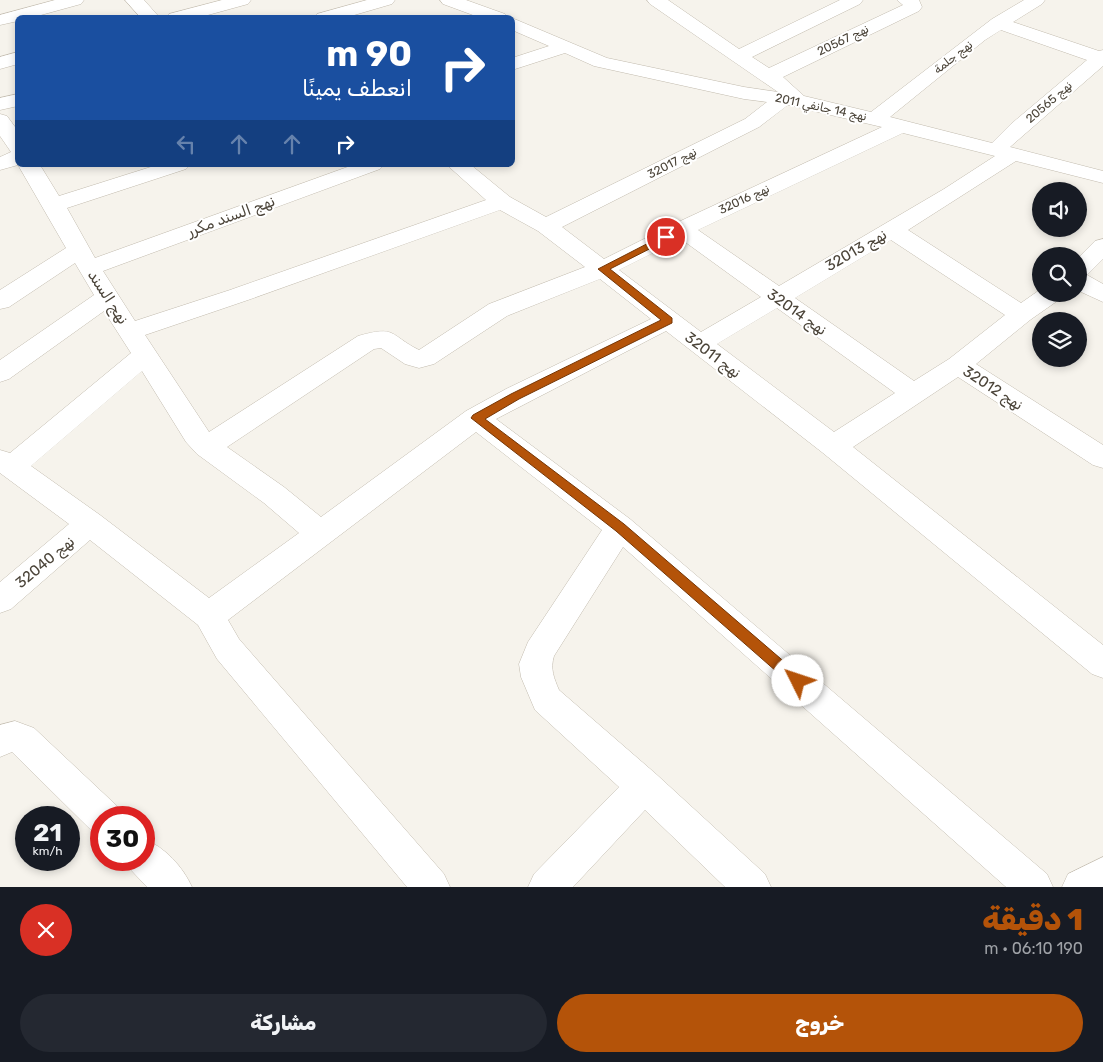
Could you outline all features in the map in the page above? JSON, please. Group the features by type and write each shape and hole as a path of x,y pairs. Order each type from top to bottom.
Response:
{"street":[{"path":"18,15 74,0"},
{"path":"134,0 148,15"},
{"path":"185,15 242,0"},
{"path":"334,15 386,0"},
{"path":"448,0 490,15"},
{"path":"656,0 790,91 791,99"},
{"path":"738,57 854,0"},
{"name":"نهج جلمة","path":"888,126 998,23 1036,0"},
{"name":"نهج 20567","path":"769,76 913,7 909,1"},
{"path":"0,20 15,16"},
{"path":"998,23 1102,57"},
{"name":"نهج 14 جانفي 2011","path":"515,24 602,62 744,93 791,99 888,126 1103,177"},
{"path":"515,63 564,47"},
{"name":"نهج 20565","path":"1004,152 1018,128 1102,57"},
{"path":"0,63 15,59"},
{"name":"نهج 32017","path":"551,223 752,123 791,99"},
{"path":"15,103 1,118 15,143"},
{"name":"نهج 32016","path":"198,437 367,342 385,339 412,359 419,360 425,358 498,310 603,269 888,126"},
{"name":"نهج 32013","path":"699,344 952,194 1004,152"},
{"path":"0,164 15,158"},
{"name":"نهج السند","path":"29,167 54,205 107,297 198,437"},
{"path":"54,205 173,167"},
{"name":"نهج السند مكرر","path":"0,301 84,260 327,172 360,167"},
{"name":"نهج 32011","path":"460,167 502,202 551,223 603,269 833,446 1103,664"},
{"path":"130,330 239,295 502,202"},
{"name":"نهج 32014","path":"682,229 913,393"},
{"path":"892,230 1021,314"},
{"path":"1087,262 1103,246"},
{"path":"1087,285 1103,294"},
{"path":"0,373 107,297"},
{"name":"نهج 32012","path":"1039,302 1021,314 958,365 1103,458"},
{"path":"209,616 476,418 515,396 668,320"},
{"path":"146,355 6,464 90,523 209,616 228,649 431,887"},
{"path":"833,446 958,365"},
{"path":"476,418 620,527 1034,887"},
{"path":"198,437 274,495 321,534"},
{"name":"نهج 32040","path":"0,600 90,523"},
{"path":"620,527 539,652 534,664 540,687 547,700 644,786 752,887"},
{"path":"11,740 90,806"},
{"path":"547,887 644,786"},
{"path":"155,868 174,887"},
{"path":"1081,887 1103,875"}],"route":[{"path":"666,237 603,269 668,320 515,396 476,418 620,527 798,681"}]}
